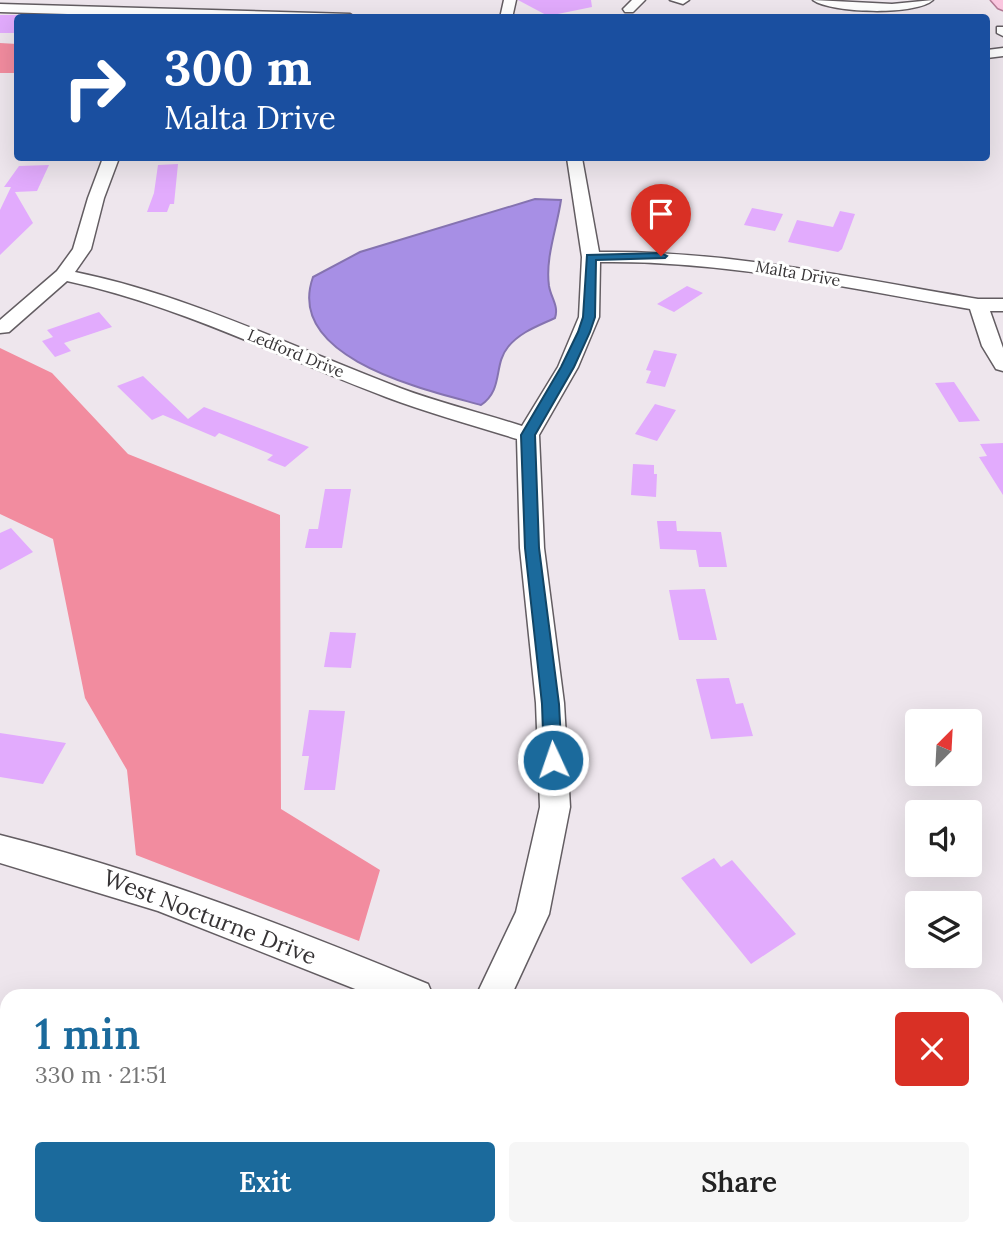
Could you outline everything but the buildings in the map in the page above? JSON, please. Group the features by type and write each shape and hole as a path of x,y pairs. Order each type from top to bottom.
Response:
{"main road":[{"path":"999,0 1003,5"}],"street":[{"path":"676,0 683,0"},
{"path":"819,0 853,5 913,7 927,0"},
{"path":"0,8 146,14"},
{"path":"2,328 64,275 82,249 110,161"},
{"path":"496,989 532,914 555,807 550,704 532,548 528,435 568,367 589,317 591,257 575,161"},
{"name":"Malta Drive","path":"591,257 661,256 731,262 978,305 1003,304"},
{"name":"Ledford Drive","path":"64,275 111,285 173,304 395,393 528,435"},
{"path":"978,305 992,346 1003,365"},
{"name":"West Nocturne Drive","path":"0,849 71,866 174,901 398,989"}],"shaded area":[{"path":"0,43 14,44 14,73 0,73"},
{"path":"535,199 561,200 548,275 555,318 524,333 508,347 503,354 493,392 481,405 396,380 366,366 339,350 319,329 310,305 313,277 360,252"},
{"path":"0,348 52,373 128,454 280,515 281,809 380,870 359,941 136,855 127,770 85,698 53,539 0,514"}],"route":[{"path":"553,760 550,704 532,548 528,435 568,367 584,332 589,317 591,257 661,256"}]}
